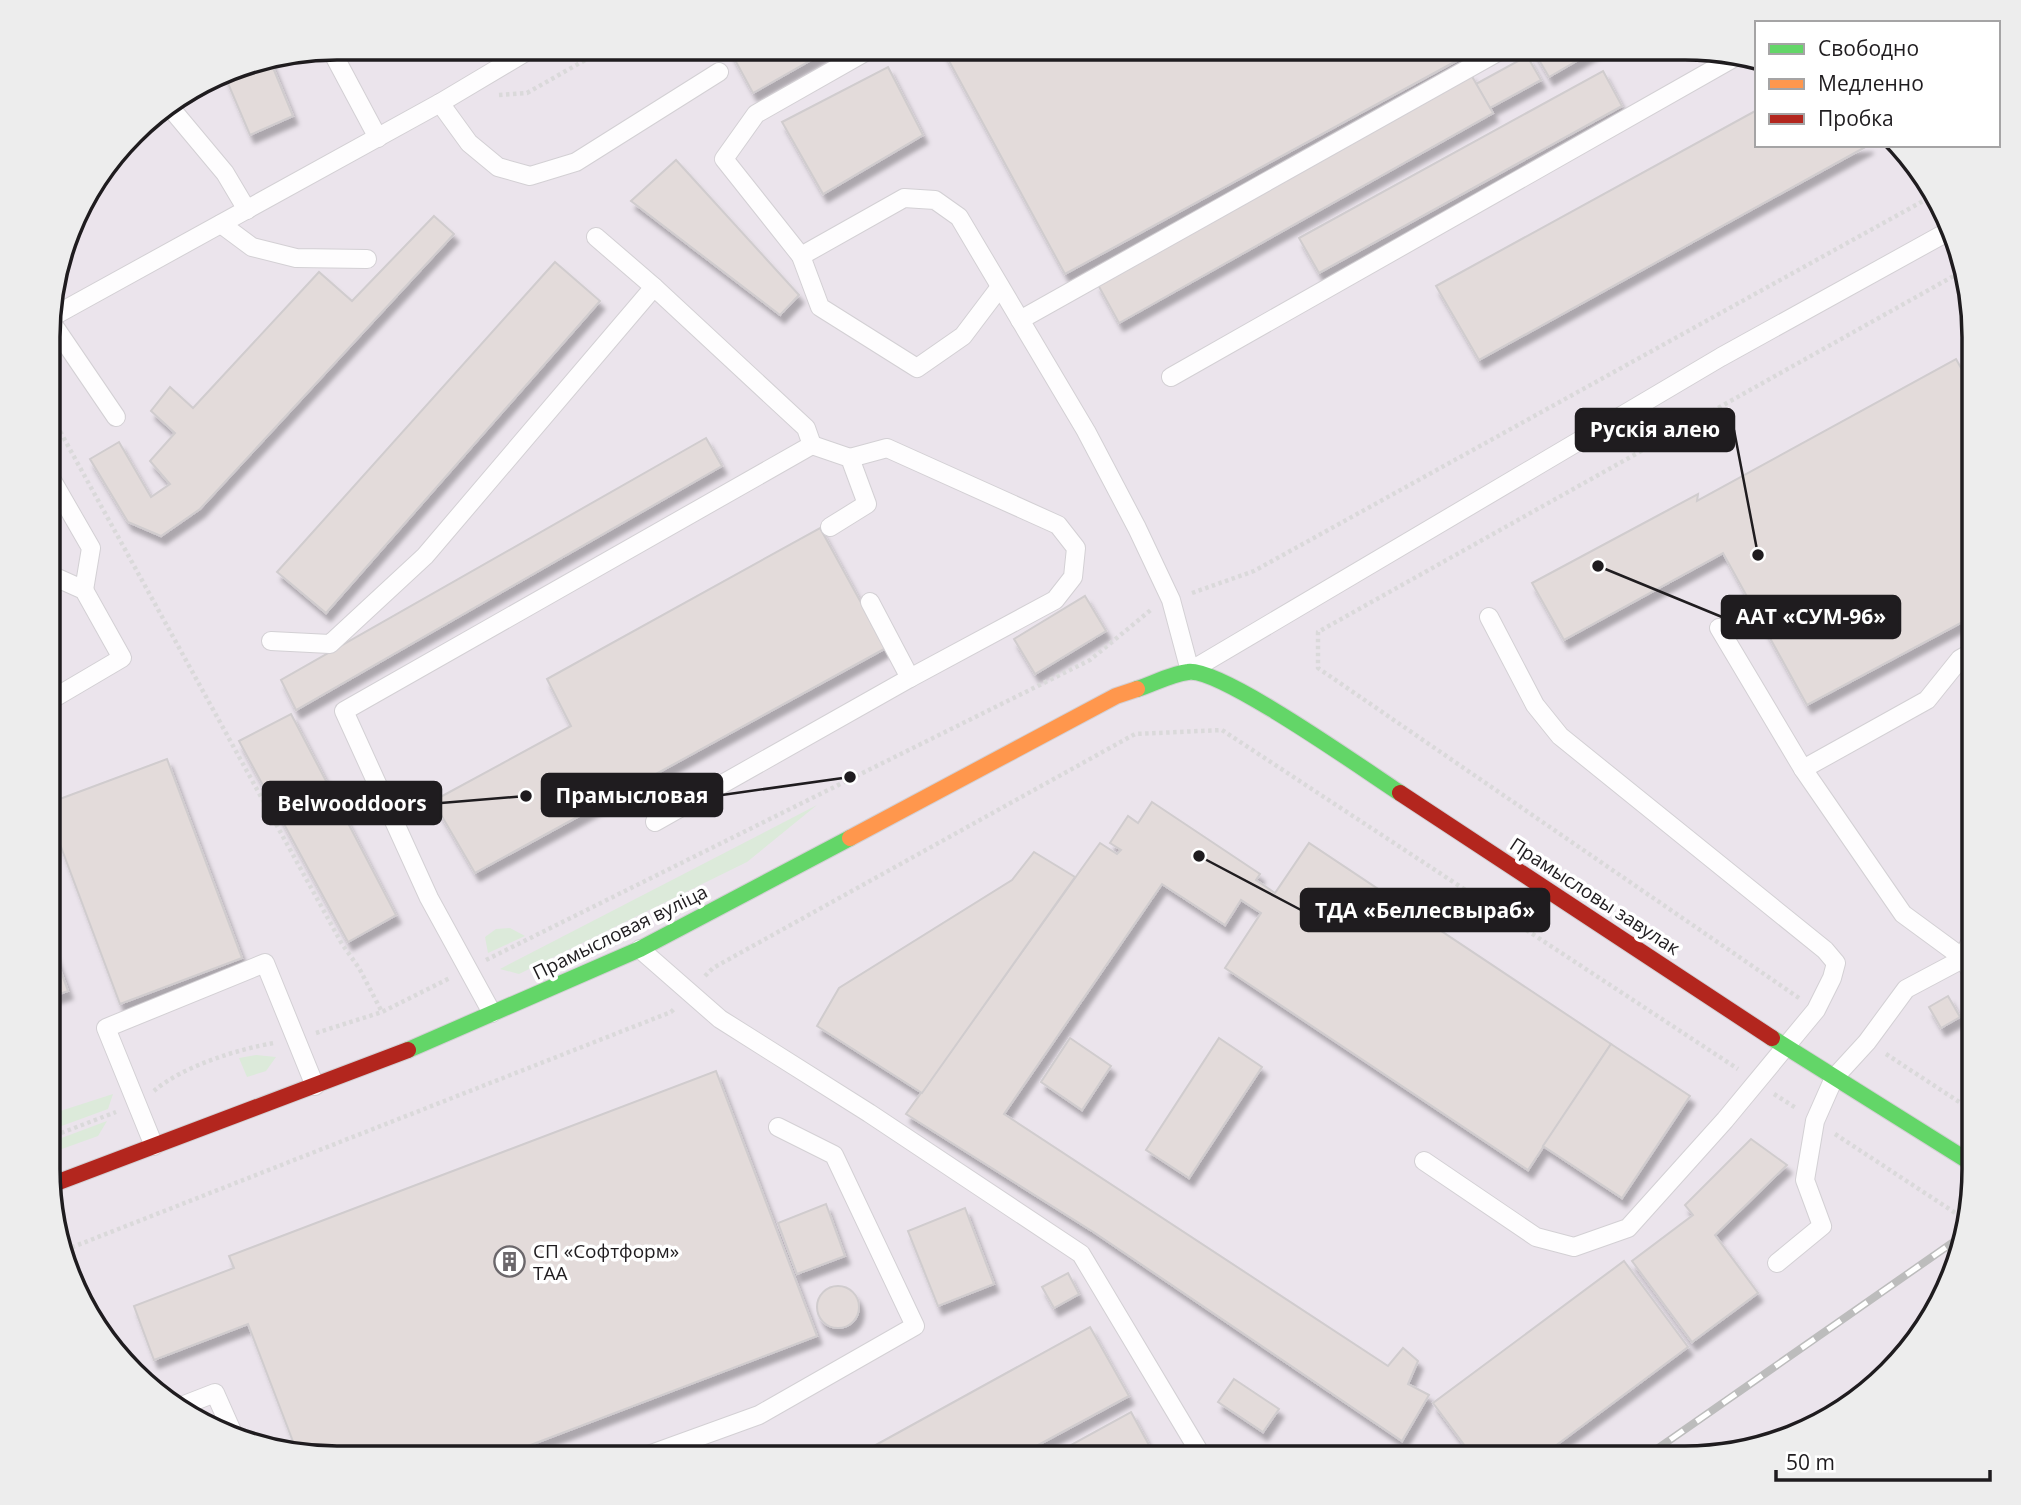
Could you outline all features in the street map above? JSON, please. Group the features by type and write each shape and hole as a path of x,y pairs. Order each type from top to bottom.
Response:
{"main road":[{"name":"Прамысловая вуліца","path":"60,1181 402,1053 640,949 1115,696 1190,671"},
{"name":"Прамысловы завулак","path":"1190,671 1232,687 1266,706 1784,1046 1962,1157"}],"lane":[{"path":"336,60 378,138"},
{"path":"61,313 378,138 513,60"},
{"path":"851,60 756,114 724,159 801,256 820,307 917,369 963,337 1000,287"},
{"path":"1020,320 1484,60"},
{"path":"1171,377 1725,63"},
{"path":"440,103 469,144 498,167 530,176 576,162 719,72"},
{"path":"174,112 225,173 247,210"},
{"path":"801,256 904,198 935,200 959,216 1086,431 1171,600 1190,671 1721,357 1942,235"},
{"path":"221,224 251,247 296,258 367,259"},
{"path":"596,237 806,428 812,445"},
{"path":"271,640 330,644 407,574 654,287"},
{"path":"60,334 116,417"},
{"path":"492,1013 429,898 344,711 812,445 850,458 887,448 1058,525 1076,548 1073,577 1055,600 910,678 655,822"},
{"path":"830,527 867,504 850,458"},
{"path":"60,495 90,548 84,590 122,658 60,695"},
{"path":"60,580 84,590"},
{"path":"870,603 910,678"},
{"path":"1424,1161 1536,1237 1574,1247 1628,1228 1816,1010 1836,964 1825,950 1560,736 1535,705 1489,617"},
{"path":"1719,628 1803,769 1903,914 1962,952"},
{"path":"1803,769 1927,701 1962,658"},
{"path":"640,949 720,1019 869,1113 1081,1254 1196,1446"},
{"path":"1777,1263 1822,1226 1805,1180 1815,1121 1834,1078 1867,1042 1906,989 1962,959"},
{"path":"154,1146 106,1028 265,963 314,1086"},
{"path":"673,1446 759,1415 915,1326 834,1155 778,1127"},
{"path":"190,1403 215,1393 228,1423"}],"path":[{"path":"475,83 489,96 527,93 585,60"},
{"path":"60,1133 137,1103 167,1080 250,1047 296,1039 382,1012 1090,660 1157,605 1254,571 1925,200"},
{"path":"1816,1010 1318,668 1318,632 1954,276"},
{"path":"60,431 382,1012"},
{"path":"71,1248 671,1012 688,991 713,968 1135,734 1222,730 1957,1214"},
{"path":"1867,1042 1962,1104"}],"shaded area":[{"path":"1702,60 1755,69 1755,147 1886,147 1915,183 1933,214 1947,248 1956,283 1962,337 1961,1186 1952,1240 1933,1291 1915,1322 1893,1351 1853,1388 1807,1417 1756,1436 1684,1446 337,1446 283,1440 248,1431 198,1408 154,1377 117,1337 88,1291 69,1240 60,1186 62,301 74,248 88,214 117,168 154,128 183,106 214,88 248,74 301,62"}],"green space":[{"path":"817,805 747,862 519,974 500,969"},
{"path":"510,928 525,936 488,953 485,937 496,929"},
{"path":"256,1055 276,1057 266,1071 247,1077 239,1058"},
{"path":"113,1094 108,1109 60,1127 60,1111"},
{"path":"107,1121 98,1136 60,1150 60,1139"}],"building":[{"path":"735,60 811,60 753,93"},
{"path":"949,60 1458,60 1065,274"},
{"path":"1520,60 1529,60 1541,80 1490,108 1476,84"},
{"path":"1539,60 1578,60 1549,77"},
{"path":"273,67 293,116 250,135 228,82"},
{"path":"888,67 923,135 823,194 782,122"},
{"path":"1603,71 1622,106 1319,273 1299,238"},
{"path":"1470,73 1493,113 1119,323 1097,283"},
{"path":"1755,111 1755,147 1865,147 1479,360 1436,286"},
{"path":"676,160 799,295 780,315 631,201"},
{"path":"434,216 454,234 200,509 161,536 128,522 90,459 119,442 151,497 170,484 150,461 175,433 151,411 170,387 193,408 319,272 352,301"},
{"path":"555,262 600,301 326,613 277,572"},
{"path":"1956,359 1962,370 1962,622 1807,705 1723,553 1564,640 1532,583 1698,494 1697,501"},
{"path":"706,438 722,466 296,710 281,680"},
{"path":"820,528 886,648 475,873 433,801 571,726 547,679"},
{"path":"1085,596 1106,631 1035,674 1014,639"},
{"path":"291,714 396,915 348,942 239,741"},
{"path":"167,759 242,958 120,1004 60,844 60,799"},
{"path":"1152,802 1260,874 1256,880 1275,893 1309,843 1611,1044 1528,1170 1225,968 1261,913 1241,900 1225,925 1162,884 1004,1114 1388,1366 1403,1348 1418,1361 1408,1384 1429,1395 1402,1441 1095,1233 906,1114 1100,843 1117,854 1121,850 1110,843 1128,816 1138,823"},
{"path":"1034,852 1075,877 922,1093 817,1026 839,988 1012,880"},
{"path":"60,969 68,991 60,994"},
{"path":"1948,996 1960,1017 1941,1028 1929,1007"},
{"path":"1070,1038 1111,1066 1082,1110 1041,1082"},
{"path":"1219,1038 1262,1067 1189,1178 1146,1150"},
{"path":"1611,1044 1690,1096 1622,1198 1543,1146"},
{"name":"СП «Софтформ» ТАА","path":"716,1071 817,1336 528,1446 337,1446 301,1443 293,1442 248,1324 154,1360 134,1306 234,1268 229,1256"},
{"path":"1751,1139 1787,1165 1715,1235 1758,1293 1692,1342 1632,1261 1693,1215 1685,1205"},
{"path":"826,1204 845,1256 797,1274 778,1223"},
{"path":"965,1208 994,1284 938,1306 908,1231"},
{"path":"1624,1261 1688,1347 1555,1446 1465,1446 1433,1403"},
{"path":"1068,1273 1079,1294 1054,1308 1042,1287"},
{"path":"838,1286 853,1292 859,1307 853,1322 838,1328 823,1322 817,1307 823,1292"},
{"path":"1090,1327 1129,1396 1036,1446 874,1446"},
{"path":"1234,1379 1279,1409 1263,1432 1218,1402"},
{"path":"1131,1412 1149,1446 1069,1446"}],"railway":[{"path":"1661,1446 1951,1244"}],"traffic: fast":[{"path":"1137,689 1182,673 1205,675 1260,702 1400,793"},
{"path":"408,1050 640,949 850,838"},
{"path":"1772,1038 1962,1157"}],"traffic: slow":[{"path":"850,838 1116,696 1137,689"}],"traffic: jam":[{"path":"1400,793 1772,1038"},
{"path":"60,1181 408,1050"}],"place":[{"name":"Рускія алею","path":"1758,555"},
{"name":"ААТ «СУМ-96»","path":"1598,566"},
{"name":"Прамысловая","path":"850,777"},
{"name":"Belwooddoors","path":"526,796"},
{"name":"ТДА «Беллесвыраб»","path":"1199,856"},
{"name":"СП «Софтформ» ТАА","path":"510,1262"}]}
